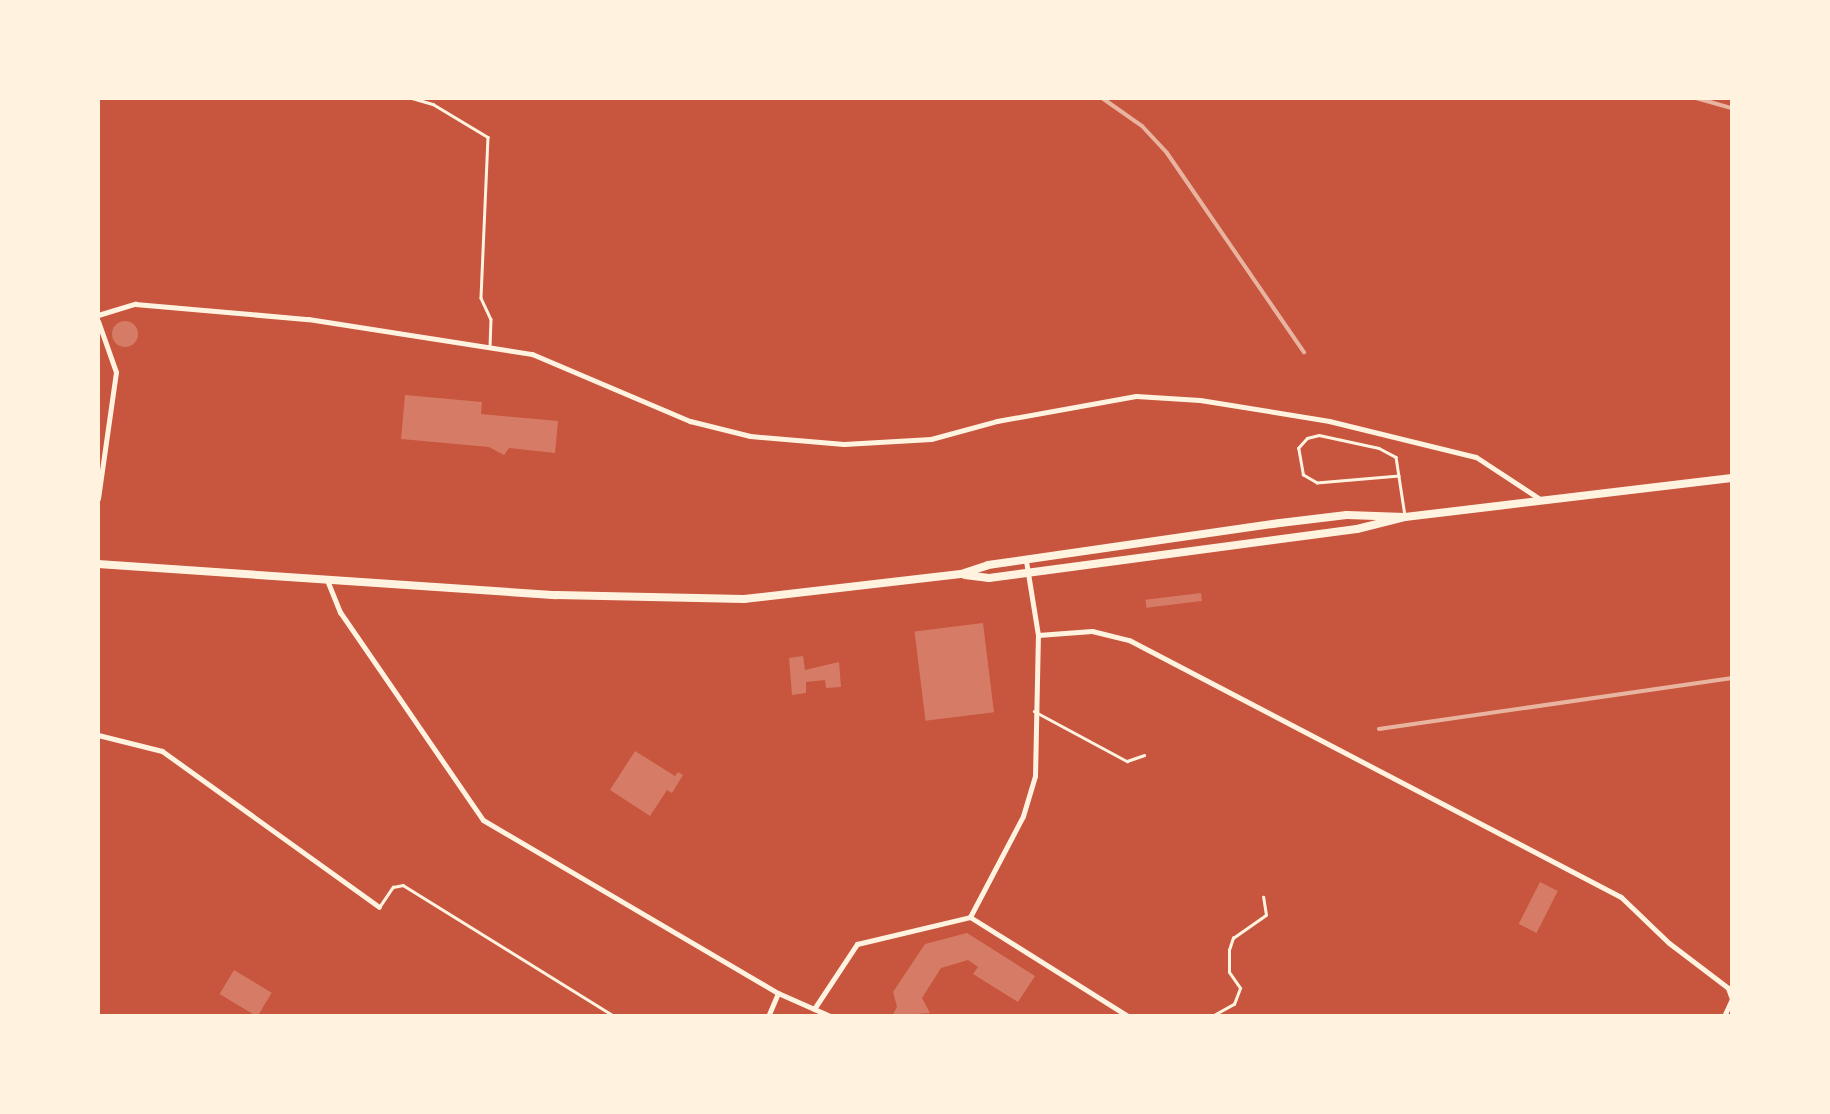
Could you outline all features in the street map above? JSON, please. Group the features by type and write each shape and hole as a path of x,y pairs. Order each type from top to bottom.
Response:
{"main road":[{"path":"98,564 662,600 744,599 961,574 1026,560 1347,515 1405,517 1732,478"},
{"path":"961,574 989,578 1358,529 1405,517"}],"street":[{"path":"98,499 116,372 98,318 134,304 338,322 532,354 690,420 750,436 844,444 930,438 997,421 1136,396 1200,400 1329,422 1476,457 1545,502"},
{"path":"970,917 1029,804 1035,776 1038,634 1026,560"},
{"path":"327,580 340,612 483,820 778,993 830,1016"},
{"path":"1038,634 1092,631 1146,648 1621,897 1732,994 1724,1016"},
{"path":"98,735 162,751 379,907"},
{"path":"814,1008 857,944 970,917 1128,1016"},
{"path":"768,1016 778,993"}],"lane":[{"path":"412,98 488,136 482,298 491,319 490,346"},
{"path":"1399,476 1317,483 1303,476 1298,448 1307,438 1319,436 1378,448 1396,458 1399,476 1405,517"},
{"path":"1034,711 1127,761 1144,754"},
{"path":"379,907 393,887 402,885 614,1016"}],"path":[{"path":"1212,1016 1234,1004 1240,988 1230,972 1229,950 1233,938 1266,915 1263,896"}],"building":[{"path":"125,321 134,325 138,334 134,343 125,347 116,343 112,334 116,325"},
{"path":"405,395 482,402 481,414 558,421 555,453 509,448 504,455 489,447 401,439"},
{"path":"1201,593 1202,601 1146,608 1145,600"},
{"path":"983,623 994,712 925,721 915,631"},
{"path":"803,656 805,670 839,662 841,687 826,688 825,680 806,682 806,693 792,695 789,658"},
{"path":"635,751 675,776 678,772 683,775 672,793 667,790 650,816 610,790"},
{"path":"1540,882 1558,891 1536,933 1519,924"},
{"path":"967,933 1035,976 1018,1002 973,974 978,967 968,960 941,968 922,998 930,1013 892,1016 897,1007 893,992 925,944"},
{"path":"234,970 272,993 258,1016 220,994"}],"railway":[{"path":"1102,98 1142,126 1167,153 1304,352"},
{"path":"1696,98 1732,108"},
{"path":"1379,729 1732,678"}]}
